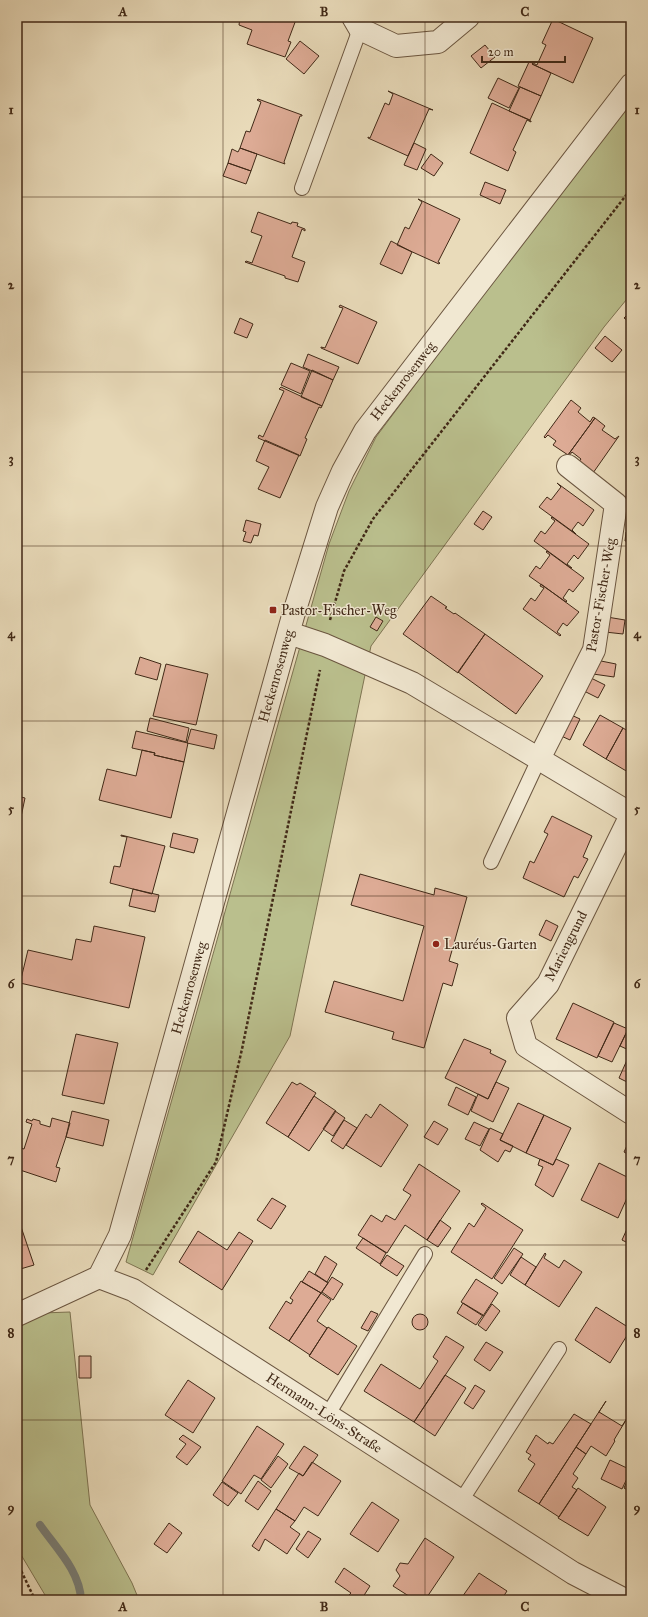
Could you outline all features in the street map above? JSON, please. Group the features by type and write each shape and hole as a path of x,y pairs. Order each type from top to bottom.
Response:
{"street":[{"path":"357,23 396,46 438,42 468,17"},
{"name":"Heckenrosenweg","path":"100,1277 120,1235 289,633 327,507 343,471 365,430 631,85"},
{"name":"Pastor-Fischer-Weg","path":"539,759 594,650 616,504 568,466"},
{"path":"289,633 325,645 412,684 631,815"},
{"name":"Mariengrund","path":"631,815 548,984 518,1018 526,1046 631,1113"},
{"path":"17,1314 100,1277"},
{"name":"Hermann-Löns-Straße","path":"100,1277 133,1290 573,1573 625,1600"}],"lane":[{"path":"302,188 357,23"},
{"path":"491,862 539,759"},
{"path":"327,1416 425,1254"},
{"path":"460,1501 560,1349"}],"path":[{"path":"133,1290 216,1162 242,1049 331,617 344,571 373,519 631,188"},
{"path":"17,1562 35,1600"}],"green space":[{"path":"631,97 631,294 604,327 371,646 290,1036 153,1275 126,1262 329,544 349,491 376,437"},
{"path":"70,1312 90,1505 132,1583 139,1600 48,1600 17,1548 17,1324 42,1313"}],"building":[{"path":"240,17 297,17 288,41 291,42 285,57 247,44 252,30 239,25"},
{"path":"553,19 593,38 573,83 532,64 537,65 546,45 542,43"},
{"path":"300,41 319,56 304,74 286,59"},
{"path":"485,45 495,57 481,68 471,56"},
{"path":"529,62 551,73 541,96 518,86"},
{"path":"498,78 519,88 509,108 488,98"},
{"path":"520,87 541,96 530,120 509,111"},
{"path":"388,91 433,110 429,109 408,156 368,138 370,138 385,103 389,105 393,94"},
{"path":"258,99 302,115 300,116 284,162 285,164 240,148 246,131 250,132 261,102 257,100"},
{"path":"492,103 531,121 527,120 513,150 516,152 508,171 470,153"},
{"path":"414,143 426,149 417,170 404,165"},
{"path":"240,148 257,154 251,171 228,163 232,149 238,152"},
{"path":"431,154 443,163 434,176 421,168"},
{"path":"228,163 251,171 246,184 223,176"},
{"path":"485,182 506,190 500,204 480,195"},
{"path":"418,199 460,219 438,262 440,263 439,264 397,245 405,227 409,229 422,202"},
{"path":"258,212 291,224 292,222 298,223 297,226 305,229 305,231 302,229 292,257 305,262 298,282 245,262 252,263 262,236 251,232"},
{"path":"391,241 412,252 402,274 380,264"},
{"path":"340,305 377,322 358,364 321,348 325,348 343,308 339,307"},
{"path":"631,311 631,323 624,318"},
{"path":"240,318 253,324 247,338 234,333"},
{"path":"605,336 622,350 612,362 595,348"},
{"path":"308,354 339,367 333,380 303,367"},
{"path":"291,363 310,371 301,394 281,385"},
{"path":"312,370 333,380 322,406 301,397"},
{"path":"281,387 322,406 321,408 319,407 305,438 307,439 300,456 258,438 259,435 263,437 284,391 279,389"},
{"path":"571,400 581,408 578,412 590,422 593,417 595,418 568,455 553,445 556,441 548,435 545,438 544,437"},
{"path":"595,418 605,426 602,430 615,439 619,436 593,473 578,463 581,459 572,452 569,456 568,455"},
{"path":"265,440 299,455 280,498 258,489 269,467 256,461"},
{"path":"557,483 594,510 583,526 578,522 572,530 576,534 539,507 547,497 551,500 561,487"},
{"path":"624,497 631,498 631,508 623,507"},
{"path":"483,511 492,517 483,530 474,524"},
{"path":"552,517 589,544 578,559 574,555 567,564 572,568 534,541 541,531 545,534 555,521 551,518"},
{"path":"246,520 261,524 258,536 254,535 251,543 243,541 246,532 243,531"},
{"path":"626,532 631,533 631,541 625,541"},
{"path":"547,551 584,578 573,592 569,589 563,598 567,601 566,602 529,576 536,566 540,569 550,555 546,552"},
{"path":"541,584 579,612 567,626 563,623 557,632 561,635 560,636 523,609 531,598 535,601 544,588 540,586"},
{"path":"431,596 447,607 445,608 454,614 455,613 485,634 458,673 403,634"},
{"path":"376,617 383,621 377,631 370,627"},
{"path":"607,617 625,620 623,634 605,632"},
{"path":"485,634 543,676 516,714 458,672"},
{"path":"140,657 161,664 157,680 135,674"},
{"path":"596,660 616,664 614,677 593,674"},
{"path":"166,664 208,674 196,725 153,716"},
{"path":"589,677 605,685 598,698 582,690"},
{"path":"569,714 580,719 570,740 559,735"},
{"path":"600,715 623,728 606,759 583,745"},
{"path":"150,718 189,728 186,742 147,731"},
{"path":"623,728 631,733 631,766 628,772 606,759"},
{"path":"191,729 217,735 214,749 187,743"},
{"path":"136,731 188,743 184,762 132,748"},
{"path":"142,750 155,753 154,755 184,762 171,818 99,800 107,769 136,776"},
{"path":"17,796 25,798 21,817 17,816"},
{"path":"552,816 592,836 583,857 588,859 578,878 574,876 564,897 523,878 530,861 534,863 548,834 544,832"},
{"path":"173,833 198,839 194,853 170,847"},
{"path":"121,835 165,846 152,894 110,883 114,866 120,867 127,837"},
{"name":"Lauréus-Garten","path":"360,874 434,895 435,888 467,897 449,961 458,964 452,986 443,983 424,1048 392,1039 394,1032 325,1012 334,981 403,1001 424,926 351,905"},
{"path":"133,889 159,895 155,912 129,906"},
{"path":"546,920 558,926 551,941 539,935"},
{"path":"94,926 145,937 129,1008 20,983 28,950 72,960 76,939 91,942"},
{"path":"573,1003 614,1022 597,1058 556,1039"},
{"path":"614,1023 628,1029 612,1062 598,1056"},
{"path":"631,1023 631,1051 620,1046"},
{"path":"76,1034 118,1043 104,1104 62,1095"},
{"path":"464,1039 491,1050 490,1053 506,1061 488,1099 445,1078"},
{"path":"631,1051 631,1084 619,1078"},
{"path":"292,1082 297,1085 300,1083 316,1093 288,1137 266,1123"},
{"path":"496,1082 509,1088 493,1122 471,1111 478,1094 488,1099"},
{"path":"456,1087 476,1097 468,1115 448,1105"},
{"path":"314,1096 336,1111 309,1151 288,1137"},
{"path":"518,1103 544,1115 526,1153 500,1140"},
{"path":"380,1104 408,1125 381,1167 346,1145 366,1114 371,1118"},
{"path":"72,1111 109,1120 103,1146 66,1137"},
{"path":"335,1111 345,1118 333,1136 323,1129"},
{"path":"544,1115 571,1128 553,1165 526,1153"},
{"path":"52,1118 70,1123 56,1167 60,1168 56,1182 17,1169 17,1147 24,1149 32,1124 26,1122 27,1119 32,1121 33,1119 40,1121 40,1124 50,1127"},
{"path":"344,1120 357,1128 343,1149 331,1141"},
{"path":"434,1121 448,1129 438,1145 424,1137"},
{"path":"474,1122 489,1129 480,1146 465,1139"},
{"path":"490,1128 503,1134 500,1140 513,1146 510,1152 505,1150 498,1162 480,1150"},
{"path":"631,1137 631,1156 624,1152"},
{"path":"540,1159 553,1165 556,1159 569,1165 553,1197 535,1185 543,1167 538,1165"},
{"path":"599,1163 631,1179 631,1189 618,1218 581,1200"},
{"path":"419,1164 460,1191 427,1240 405,1225 387,1253 358,1235 371,1215 382,1222 386,1215 395,1220 411,1195 403,1190"},
{"path":"272,1198 286,1206 271,1229 257,1220"},
{"path":"482,1203 523,1230 492,1279 451,1252 469,1223 474,1227 486,1208 481,1204"},
{"path":"17,1215 34,1265 17,1270"},
{"path":"440,1220 451,1228 438,1247 427,1240"},
{"path":"631,1220 631,1243 630,1244 622,1240"},
{"path":"198,1231 227,1250 239,1232 253,1241 222,1290 179,1262"},
{"path":"363,1238 386,1253 380,1264 356,1248"},
{"path":"514,1248 523,1254 502,1284 494,1278"},
{"path":"545,1253 544,1258 559,1268 564,1260 582,1272 559,1307 525,1285"},
{"path":"387,1255 404,1266 397,1276 380,1265"},
{"path":"325,1256 337,1264 327,1282 315,1274"},
{"path":"521,1257 536,1267 525,1285 510,1275"},
{"path":"309,1271 328,1283 321,1293 302,1282"},
{"path":"332,1277 343,1284 333,1300 322,1292"},
{"path":"476,1279 498,1293 483,1316 461,1302"},
{"path":"301,1281 321,1293 289,1341 269,1328 286,1301 291,1304 293,1300 290,1298"},
{"path":"321,1293 331,1300 317,1321 327,1328 310,1355 289,1341"},
{"path":"463,1303 483,1315 476,1325 457,1313"},
{"path":"492,1304 500,1311 486,1331 478,1325"},
{"path":"596,1307 631,1329 610,1363 575,1340"},
{"path":"371,1311 378,1314 368,1331 361,1328"},
{"path":"420,1314 426,1316 428,1322 426,1328 420,1330 414,1328 412,1322 414,1316"},
{"path":"328,1327 357,1346 338,1375 309,1356"},
{"path":"446,1336 464,1347 414,1422 364,1391 381,1364 420,1389 438,1361 433,1357"},
{"path":"486,1342 503,1352 490,1371 474,1360"},
{"path":"79,1356 91,1356 91,1378 79,1378"},
{"path":"445,1375 466,1388 435,1436 414,1422"},
{"path":"188,1380 215,1398 193,1433 165,1415"},
{"path":"475,1385 485,1391 473,1409 464,1403"},
{"path":"606,1401 599,1412 622,1426 629,1415 606,1456 591,1446 586,1454 576,1447"},
{"path":"574,1414 591,1424 539,1504 518,1491 535,1464 528,1459 531,1455 526,1452 536,1435 548,1444 549,1442 553,1444"},
{"path":"257,1426 284,1444 261,1479 254,1475 241,1494 222,1481"},
{"path":"183,1435 201,1447 187,1465 176,1457 186,1444 179,1439"},
{"path":"304,1446 318,1455 303,1476 289,1468"},
{"path":"576,1447 586,1454 573,1474 578,1478 572,1487 577,1490 559,1517 539,1504"},
{"path":"278,1456 288,1464 271,1488 261,1480"},
{"path":"610,1460 631,1470 622,1489 601,1479"},
{"path":"312,1462 341,1481 318,1516 304,1507 295,1521 276,1509 299,1473 303,1476"},
{"path":"631,1472 631,1492 624,1488"},
{"path":"258,1481 271,1491 258,1510 245,1501"},
{"path":"222,1482 238,1493 228,1506 213,1495"},
{"path":"578,1488 606,1507 588,1536 558,1518"},
{"path":"372,1502 399,1520 378,1552 350,1534"},
{"path":"276,1509 295,1521 290,1527 300,1534 287,1554 265,1539 259,1551 252,1546"},
{"path":"169,1523 182,1533 167,1553 154,1544"},
{"path":"308,1531 321,1539 308,1558 296,1549"},
{"path":"425,1538 454,1557 425,1600 415,1600 393,1586 400,1576 396,1570 400,1563 408,1564"},
{"path":"344,1568 370,1586 361,1600 352,1600 347,1597 351,1593 335,1582"},
{"path":"479,1573 507,1591 501,1600 460,1600"}],"waterway":[{"path":"40,1525 60,1551 72,1570 80,1589 81,1600"}],"place":[{"name":"Pastor-Fischer-Weg","path":"273,610"},
{"name":"Lauréus-Garten","path":"436,944"}]}
